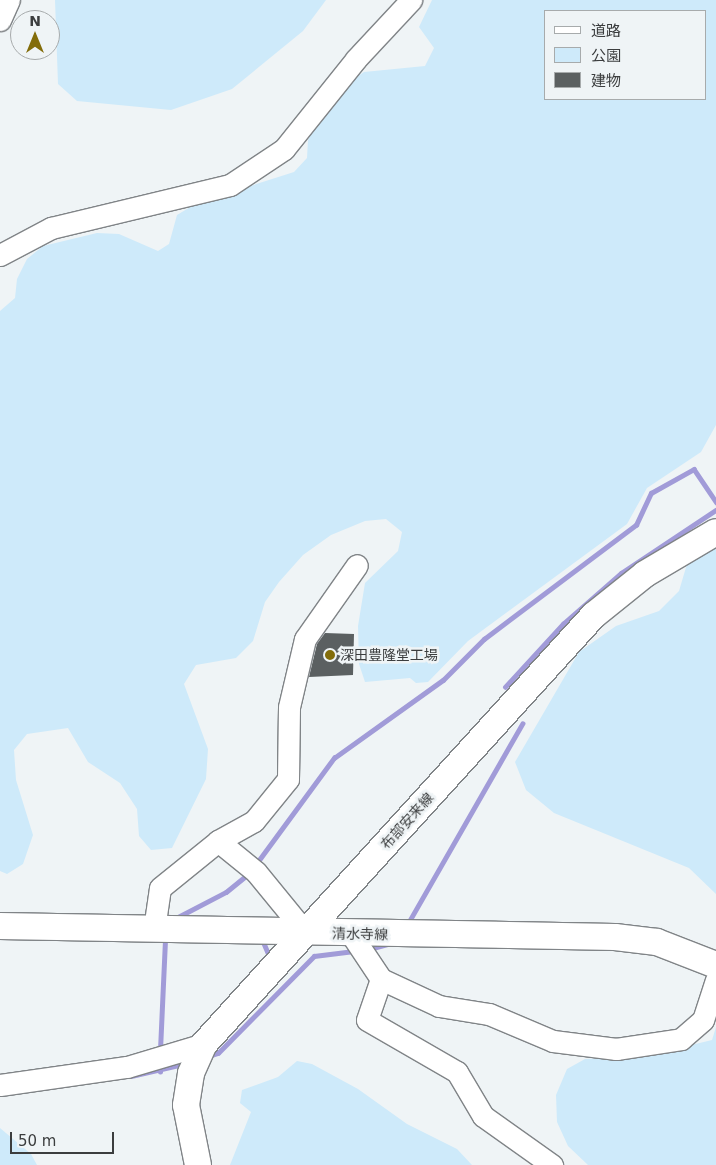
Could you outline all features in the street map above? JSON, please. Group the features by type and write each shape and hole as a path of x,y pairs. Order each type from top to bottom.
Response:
{"main road":[{"name":"布部安来線","path":"198,1165 186,1105 191,1073 204,1044 594,615 645,574 716,532"},
{"name":"清水寺線","path":"0,926 352,934 615,937 657,942 716,965"}],"street":[{"path":"0,20 8,0"},
{"path":"0,255 51,228 230,185 284,150 356,59 411,0"},
{"path":"154,929 160,888 218,841 254,821 288,779 289,707 305,639 357,565"},
{"path":"218,841 256,872 306,933"},
{"path":"352,934 381,979 439,1006 489,1014 554,1040 616,1049 681,1039 703,1020 716,980"},
{"path":"381,979 366,1011 367,1020 457,1072 483,1116 552,1165"},
{"path":"0,1085 127,1067 204,1044"}],"green space":[{"path":"55,0 326,0 303,31 232,89 171,110 77,101 58,84 57,60 60,60 60,10 55,10"},
{"path":"432,0 716,0 716,425 701,452 647,488 627,524 468,641 428,682 416,683 410,678 365,682 359,664 358,626 365,583 398,551 402,532 386,519 365,521 331,535 303,555 279,582 265,602 253,641 236,658 196,665 184,684 208,749 206,779 172,848 151,850 139,836 137,809 120,783 88,762 68,728 27,734 14,750 16,780 33,835 23,864 7,874 0,871 0,311 15,298 17,279 27,259 43,246 97,233 119,234 158,251 169,244 177,215 197,203 294,172 307,158 308,140 318,117 342,87 364,72 425,66 434,48 419,27"},
{"path":"716,548 716,894 689,868 554,813 526,790 515,762 579,652 616,626 659,611 679,591 687,564"},
{"path":"716,1027 716,1165 588,1165 568,1146 557,1122 556,1095 567,1069 585,1059 646,1056 712,1040"},
{"path":"297,1061 312,1064 358,1089 407,1124 457,1149 472,1165 230,1165 251,1112 240,1103 242,1090 278,1077"},
{"path":"0,1128 31,1154 37,1165 0,1165"}],"building":[{"name":"深田豊隆堂工場","path":"325,633 354,634 353,675 309,677 317,644"}],"waterway":[{"path":"256,864 334,758 443,680 484,639 636,525 651,493 694,469 716,502"},
{"path":"505,687 563,624 621,573 716,510"},
{"path":"407,925 522,724"},
{"path":"176,918 226,892 248,874"},
{"path":"160,1050 165,938"},
{"path":"263,941 269,955"},
{"path":"369,949 396,942"},
{"path":"208,1056 218,1053 314,956 354,951"},
{"path":"160,1063 160,1072"},
{"path":"131,1076 184,1064"}],"place":[{"name":"深田豊隆堂工場","path":"330,655"}]}
